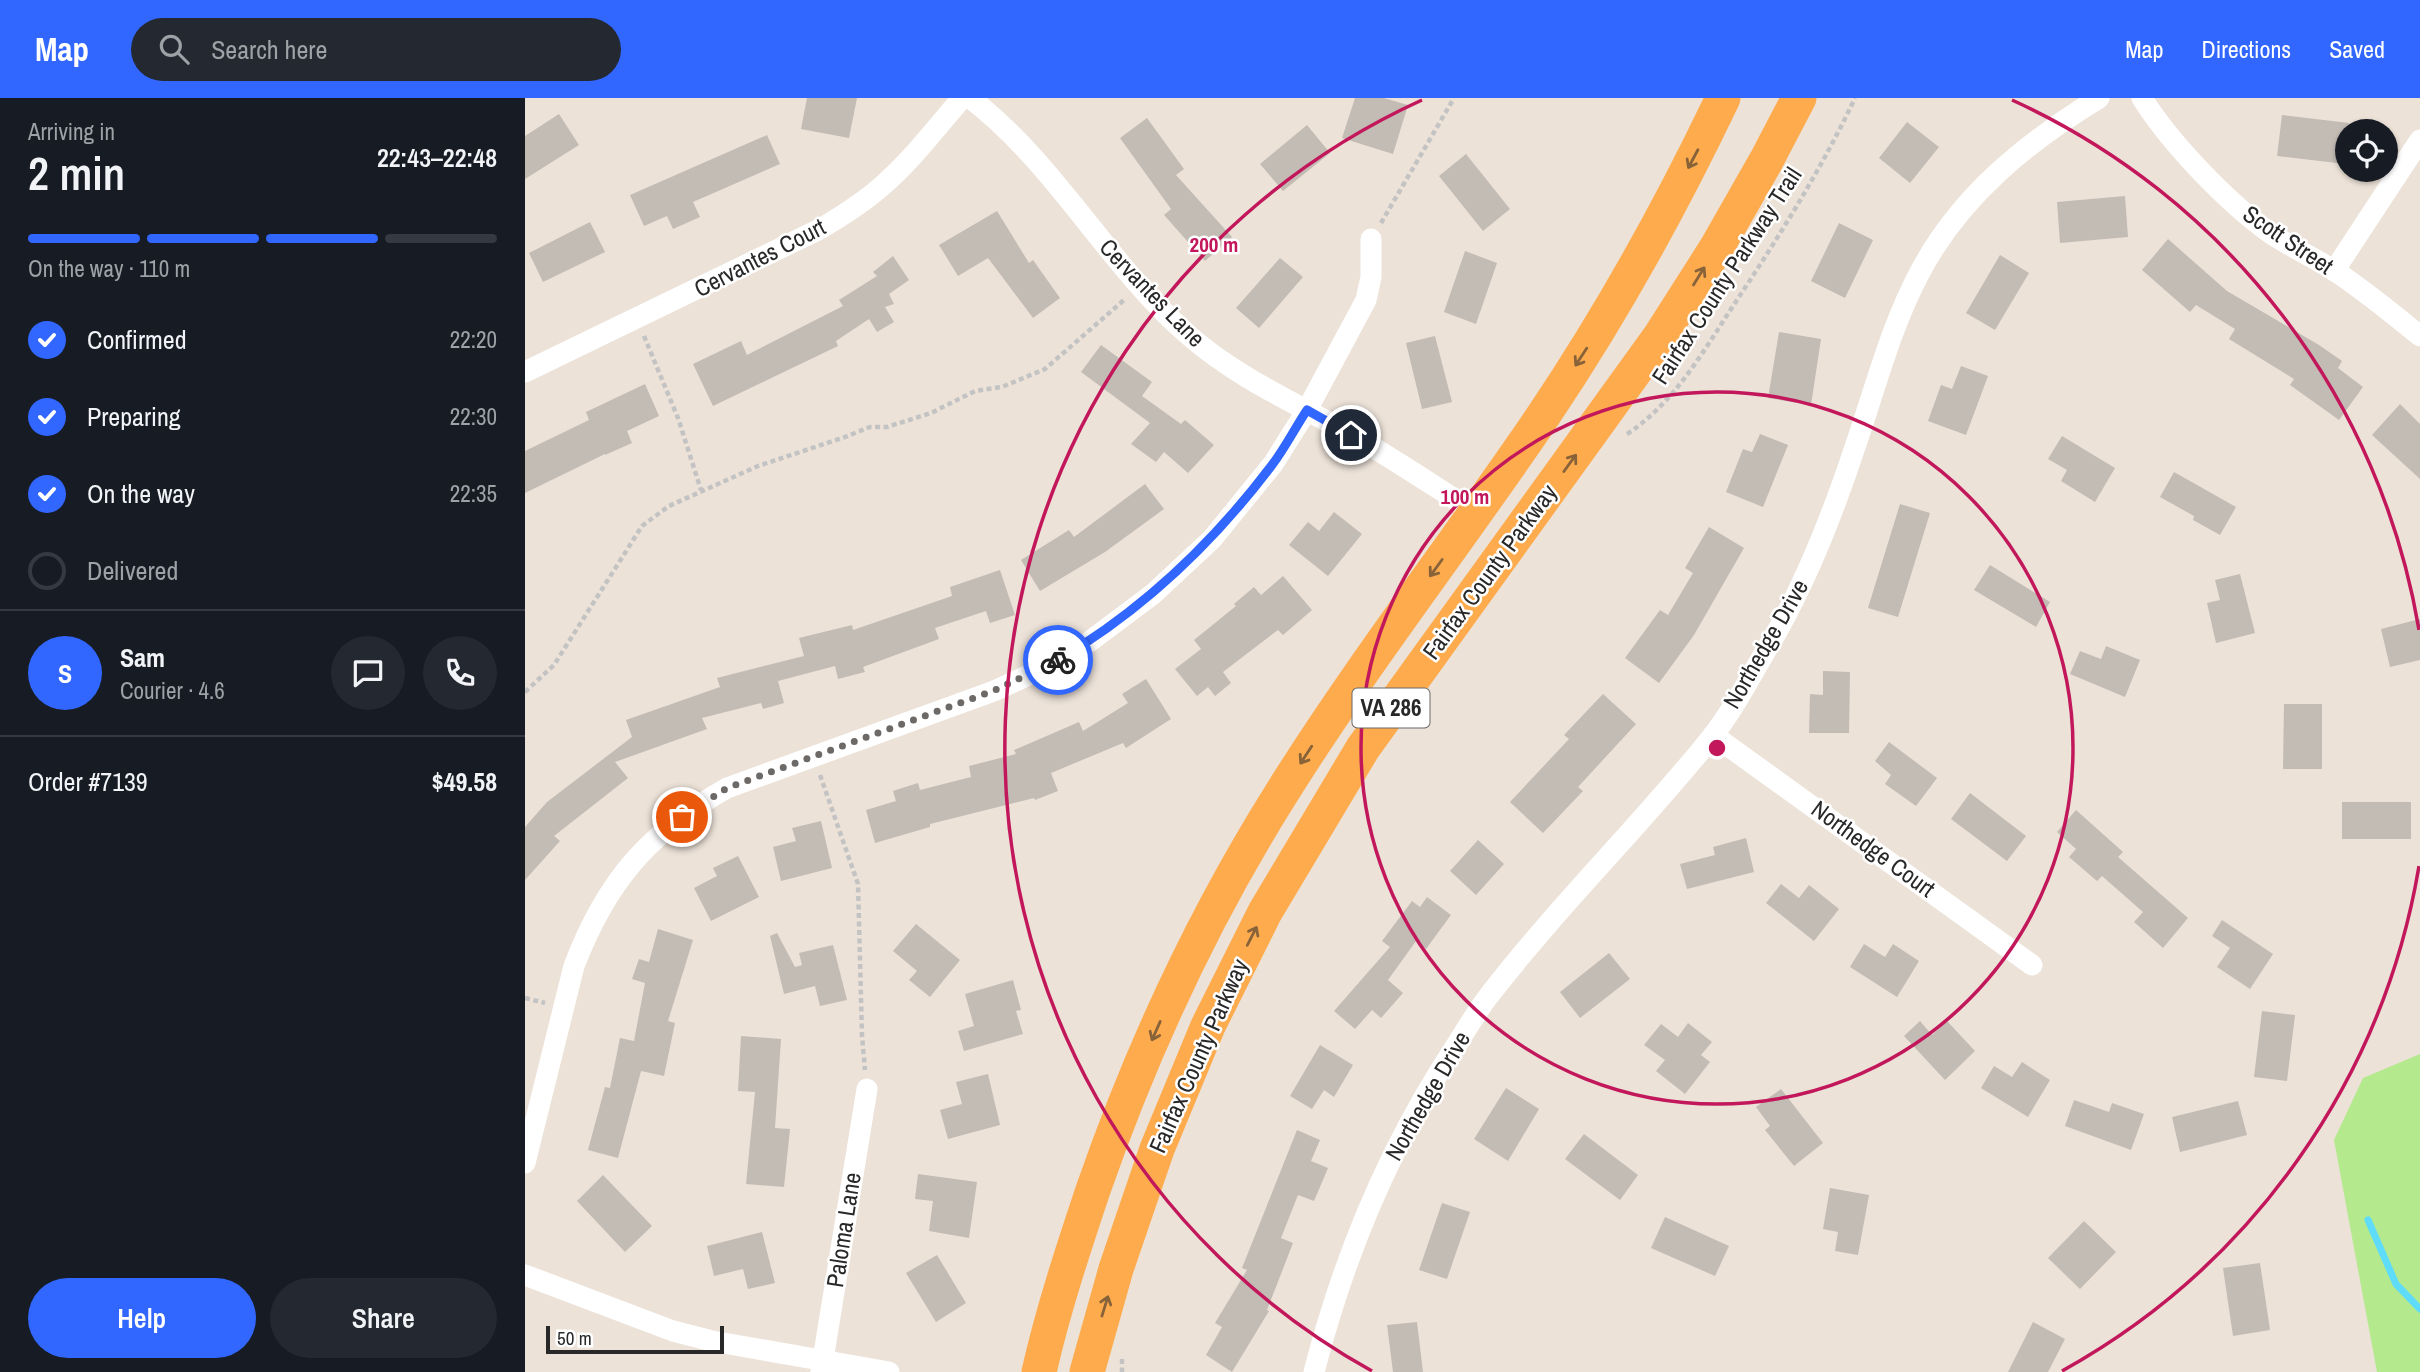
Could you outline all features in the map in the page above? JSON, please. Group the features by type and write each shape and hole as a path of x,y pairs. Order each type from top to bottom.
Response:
{"highway":[{"name":"Fairfax County Parkway","path":"1039,1372 1066,1272 1109,1146 1184,969 1245,853 1348,691 1544,414 1588,345 1660,221 1723,98"},
{"name":"Fairfax County Parkway","path":"1087,1372 1119,1256 1157,1149 1208,1026 1271,901 1363,748 1661,335 1717,247 1799,98"}],"street":[{"name":"Cervantes Court","path":"525,372 820,229 853,209 904,165 962,98"},
{"name":"Cervantes Lane","path":"970,98 1015,136 1133,281 1210,353 1254,383 1351,435 1475,512"},
{"name":"Northedge Drive","path":"1314,1372 1331,1309 1369,1206 1397,1144 1432,1082 1488,996 1713,735 1771,642 1813,560 1857,443 1897,321 1930,254 1953,221 1996,174 2036,139 2099,98"},
{"name":"Scott Street","path":"2142,98 2190,159 2231,201 2271,233 2334,271 2382,305 2420,336"},
{"path":"2334,271 2420,140"},
{"path":"525,1163 573,966 586,935 617,881 638,855 662,832 702,802 727,788 993,691 1042,669 1089,642 1153,594 1212,539 1273,464 1307,410 1366,300 1371,277 1371,239"},
{"name":"Northedge Court","path":"1713,735 2032,965"},
{"name":"Paloma Lane","path":"822,1366 867,1089"},
{"path":"525,1275 673,1331 822,1366 889,1372"}],"path":[{"path":"1371,239 1454,98"},
{"name":"Fairfax County Parkway Trail","path":"1619,439 1641,425 1664,404 1703,352 1773,244 1838,134 1855,98"},
{"path":"525,692 554,666 642,526 669,506 758,466 870,427 887,427 931,413 975,391 1002,387 1045,369 1141,286"},
{"path":"636,319 678,418 701,490"},
{"path":"813,756 858,884 862,1036 867,1089"},
{"path":"1122,1353 1122,1372"}],"green space":[{"path":"2420,1054 2420,1372 2377,1372 2334,1140 2363,1078"}],"building":[{"path":"807,98 857,98 849,138 801,129"},
{"path":"1355,98 1384,98 1408,105 1393,154 1342,138"},
{"path":"559,114 579,145 525,179 525,136"},
{"path":"2282,115 2335,121 2335,163 2277,156"},
{"path":"1147,118 1184,169 1176,175 1232,237 1205,261 1164,215 1171,209 1120,138"},
{"path":"1907,122 1939,147 1910,183 1879,158"},
{"path":"1307,125 1330,153 1283,191 1260,164"},
{"path":"767,135 780,164 693,202 700,217 673,229 667,216 644,226 630,195"},
{"path":"1466,154 1510,209 1483,231 1439,176"},
{"path":"2125,196 2128,237 2060,243 2057,202"},
{"path":"997,211 1029,263 1033,260 1060,298 1033,318 988,258 958,276 939,245"},
{"path":"590,222 605,252 543,282 529,253"},
{"path":"1839,223 1873,240 1845,298 1811,281"},
{"path":"2168,239 2227,291 2342,361 2338,368 2363,387 2339,420 2290,385 2294,379 2229,339 2235,329 2196,305 2190,312 2142,270"},
{"path":"1465,251 1497,263 1476,324 1444,312"},
{"path":"2000,255 2029,273 1995,330 1966,313"},
{"path":"893,256 909,280 889,294 894,304 885,307 894,322 877,332 869,319 836,341 838,346 713,406 693,364 741,341 747,355 843,306 839,300 877,276 873,272"},
{"path":"1280,258 1303,277 1259,328 1236,308"},
{"path":"1779,332 1821,339 1811,405 1768,398"},
{"path":"1435,336 1452,402 1422,409 1406,343"},
{"path":"1101,345 1152,382 1142,396 1181,424 1185,420 1214,445 1188,473 1164,452 1156,462 1131,444 1150,423 1081,372"},
{"path":"1961,366 1988,376 1966,435 1928,421 1941,385 1952,389"},
{"path":"645,384 659,416 627,431 632,443 525,493 525,451 589,420 586,412"},
{"path":"2400,404 2420,424 2420,479 2372,435"},
{"path":"1760,434 1788,445 1763,507 1726,492 1743,449 1752,452"},
{"path":"2062,436 2115,468 2095,502 2061,481 2067,470 2048,459"},
{"path":"2174,472 2236,507 2220,535 2193,520 2194,516 2160,497"},
{"path":"1145,484 1164,509 1105,552 1040,591 1021,560 1069,530 1074,537"},
{"path":"1900,504 1930,513 1898,617 1868,608"},
{"path":"1334,512 1362,534 1328,576 1289,545 1308,522 1319,531"},
{"path":"1709,527 1744,548 1694,635 1659,683 1625,658 1660,610 1668,615 1693,573 1685,568"},
{"path":"1990,565 2050,602 2036,627 1974,590"},
{"path":"1000,570 1015,615 990,623 986,611 935,628 939,639 863,667 865,672 838,679 835,666 778,681 784,703 763,709 761,703 702,718 707,729 615,762 628,778 554,836 560,841 525,880 525,827 547,802 632,737 626,720 720,687 717,678 804,656 799,638 852,625 853,630 952,596 950,587"},
{"path":"2240,574 2255,633 2216,643 2207,603 2220,600 2215,580"},
{"path":"1283,576 1312,610 1283,635 1278,630 1223,672 1231,683 1215,696 1208,687 1197,696 1175,669 1201,649 1194,640 1236,606 1234,604 1254,587 1261,595"},
{"path":"2420,619 2420,660 2390,667 2381,629"},
{"path":"2106,646 2140,660 2125,697 2070,674 2080,651 2101,659"},
{"path":"1823,671 1850,672 1849,733 1809,733 1810,694 1823,695"},
{"path":"1146,679 1171,719 1126,748 1123,743 1051,773 1058,791 1035,800 1034,798 930,824 930,827 875,843 866,810 896,801 893,791 918,783 920,790 971,777 969,766 1016,754 1014,750 1079,722 1083,731 1128,703 1122,694"},
{"path":"1603,694 1636,724 1578,787 1583,791 1543,833 1510,802 1569,739 1564,735"},
{"path":"2284,704 2322,704 2322,769 2283,769"},
{"path":"1889,742 1937,778 1916,806 1885,784 1891,775 1875,761"},
{"path":"1970,793 2026,836 2007,861 1951,819"},
{"path":"2342,802 2411,802 2411,839 2342,839"},
{"path":"2076,810 2123,852 2118,857 2188,918 2163,948 2134,922 2143,912 2102,876 2097,881 2069,857 2076,849 2057,832"},
{"path":"821,821 832,868 781,881 773,847 796,841 792,828"},
{"path":"1746,838 1754,872 1687,889 1680,864 1715,855 1713,847"},
{"path":"1478,840 1504,864 1476,895 1450,871"},
{"path":"738,856 759,897 711,921 694,888 717,876 713,868"},
{"path":"1781,884 1799,898 1809,885 1839,909 1814,941 1766,903"},
{"path":"1427,897 1451,915 1426,949 1416,941 1388,980 1403,993 1381,1018 1372,1010 1355,1029 1334,1011 1390,947 1382,941 1412,901 1420,907"},
{"path":"2222,920 2273,954 2250,989 2217,967 2230,948 2212,936"},
{"path":"916,924 960,960 930,997 909,980 917,971 893,951"},
{"path":"658,929 693,940 668,1021 675,1023 664,1076 641,1071 618,1158 588,1150 605,1087 610,1088 620,1038 634,1041 645,983 632,979 639,959 649,962"},
{"path":"777,933 795,967 802,965 799,953 833,945 847,1000 820,1006 815,986 784,994 770,936"},
{"path":"1864,944 1885,957 1893,944 1919,961 1897,997 1850,967"},
{"path":"1609,953 1630,979 1580,1018 1560,992"},
{"path":"1013,980 1021,1010 1016,1011 1023,1034 964,1051 958,1031 974,1026 965,994"},
{"path":"2262,1011 2295,1015 2287,1081 2254,1077"},
{"path":"1920,1021 1932,1035 1947,1021 1975,1051 1945,1080 1904,1036"},
{"path":"1688,1023 1712,1042 1701,1055 1710,1062 1685,1094 1656,1071 1665,1060 1644,1045 1661,1024 1678,1037"},
{"path":"741,1036 781,1039 775,1128 790,1129 784,1187 746,1184 755,1092 738,1091"},
{"path":"1320,1045 1353,1065 1334,1097 1324,1090 1312,1109 1290,1096"},
{"path":"2022,1062 2050,1080 2028,1117 1981,1088 1994,1066 2012,1077"},
{"path":"988,1074 1000,1125 948,1139 940,1110 962,1104 956,1082"},
{"path":"1506,1088 1539,1109 1508,1161 1474,1139"},
{"path":"1781,1089 1823,1143 1794,1166 1765,1130 1770,1126 1756,1107"},
{"path":"2074,1100 2109,1112 2112,1103 2144,1114 2131,1150 2065,1126"},
{"path":"2238,1101 2247,1135 2180,1152 2172,1117"},
{"path":"1297,1130 1320,1140 1311,1161 1328,1168 1314,1201 1298,1195 1281,1238 1293,1243 1267,1310 1269,1311 1232,1372 1206,1355 1222,1327 1215,1323 1247,1270 1242,1268"},
{"path":"1584,1134 1638,1175 1620,1200 1565,1159"},
{"path":"918,1174 977,1182 969,1238 929,1231 933,1201 915,1199"},
{"path":"603,1175 652,1226 625,1252 577,1201"},
{"path":"1830,1188 1869,1195 1858,1255 1835,1251 1838,1232 1823,1229"},
{"path":"1442,1203 1470,1212 1447,1279 1419,1270"},
{"path":"1665,1217 1729,1246 1715,1276 1651,1248"},
{"path":"2084,1221 2116,1252 2080,1289 2048,1258"},
{"path":"762,1232 775,1283 748,1289 743,1269 714,1276 707,1246"},
{"path":"937,1255 966,1303 936,1322 906,1273"},
{"path":"2260,1263 2270,1330 2233,1336 2223,1268"},
{"path":"1417,1322 1423,1372 1393,1372 1387,1325"},
{"path":"2033,1322 2065,1339 2048,1372 2008,1372"}],"waterway":[{"path":"2368,1220 2396,1284 2420,1309"}],"way so far":[{"path":"682,817 727,788 993,691 1058,660"}],"route":[{"path":"1058,660 1089,642 1153,594 1212,539 1273,464 1307,410 1351,435"}]}
